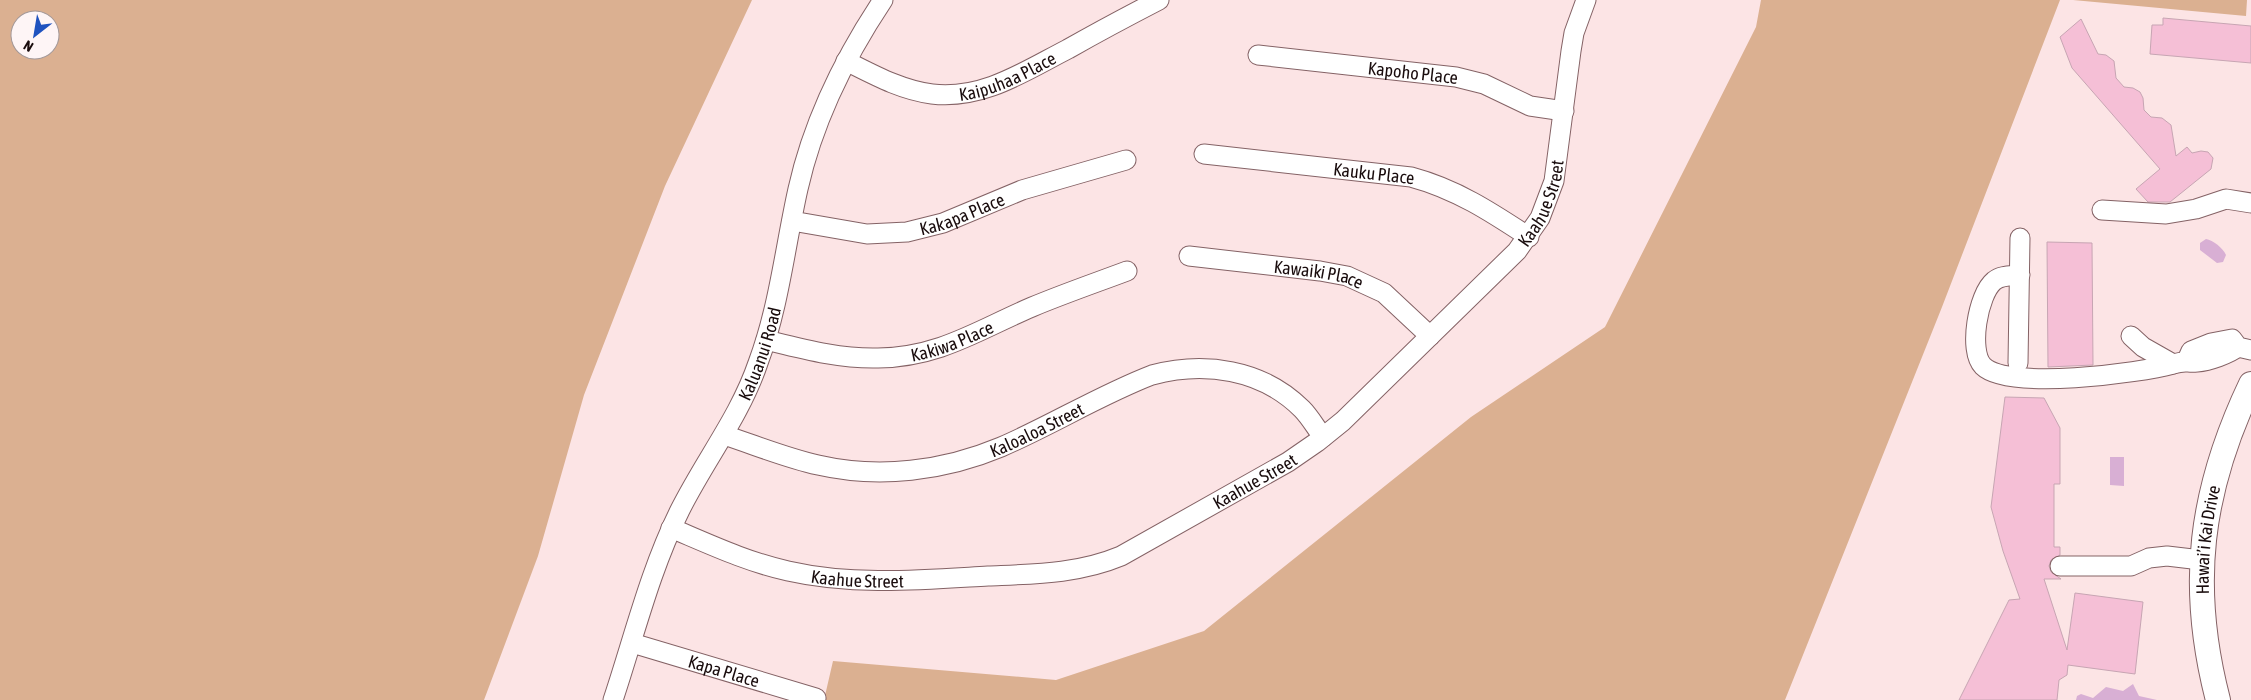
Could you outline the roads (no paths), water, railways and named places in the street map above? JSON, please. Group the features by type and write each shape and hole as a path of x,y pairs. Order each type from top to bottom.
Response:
{"main road":[{"name":"Hawai’i Kai Drive","path":"2218,700 2205,641 2201,609 2202,560 2206,515 2215,477 2232,425 2251,384"}],"street":[{"name":"Kaluanui Road","path":"614,700 653,576 671,528 687,496 724,435 748,388 766,340 798,189 808,153 821,118 846,62 883,0"},
{"name":"Kaipuhaa Place","path":"846,62 892,83 919,92 948,94 977,91 1005,82 1159,0"},
{"name":"Kaahue Street","path":"671,528 761,564 838,580 894,582 1070,571 1106,562 1135,548 1288,462 1343,421 1503,266 1529,237 1544,209 1554,181 1574,33 1586,0"},
{"name":"Kapoho Place","path":"1258,55 1456,77 1484,84 1530,106 1564,111"},
{"name":"Kauku Place","path":"1204,154 1412,177 1466,197 1529,237"},
{"name":"Kakapa Place","path":"792,221 868,234 907,232 943,224 1022,190 1126,160"},
{"path":"2102,210 2166,214 2196,209 2226,199 2251,203"},
{"path":"2018,363 2020,238"},
{"name":"Kawaiki Place","path":"1189,256 1320,270 1347,276 1384,294 1430,336"},
{"name":"Kakiwa Place","path":"766,340 824,353 858,358 922,353 957,342 1031,308 1127,271"},
{"path":"2020,275 2000,278 1994,281 1988,287 1980,308 1974,338 1978,358 1982,366 1993,373 2044,378 2102,376 2157,368 2180,362 2191,350 2211,343 2232,339 2245,348"},
{"path":"2131,336 2143,347 2180,362"},
{"name":"Kaloaloa Street","path":"724,435 793,459 836,468 871,472 924,468 951,464 1001,446 1152,374 1169,370 1204,367 1240,373 1274,388 1302,410 1323,437"},
{"path":"2060,566 2131,566 2150,558 2166,556 2202,560"},
{"name":"Kapa Place","path":"632,643 816,698"}]}
